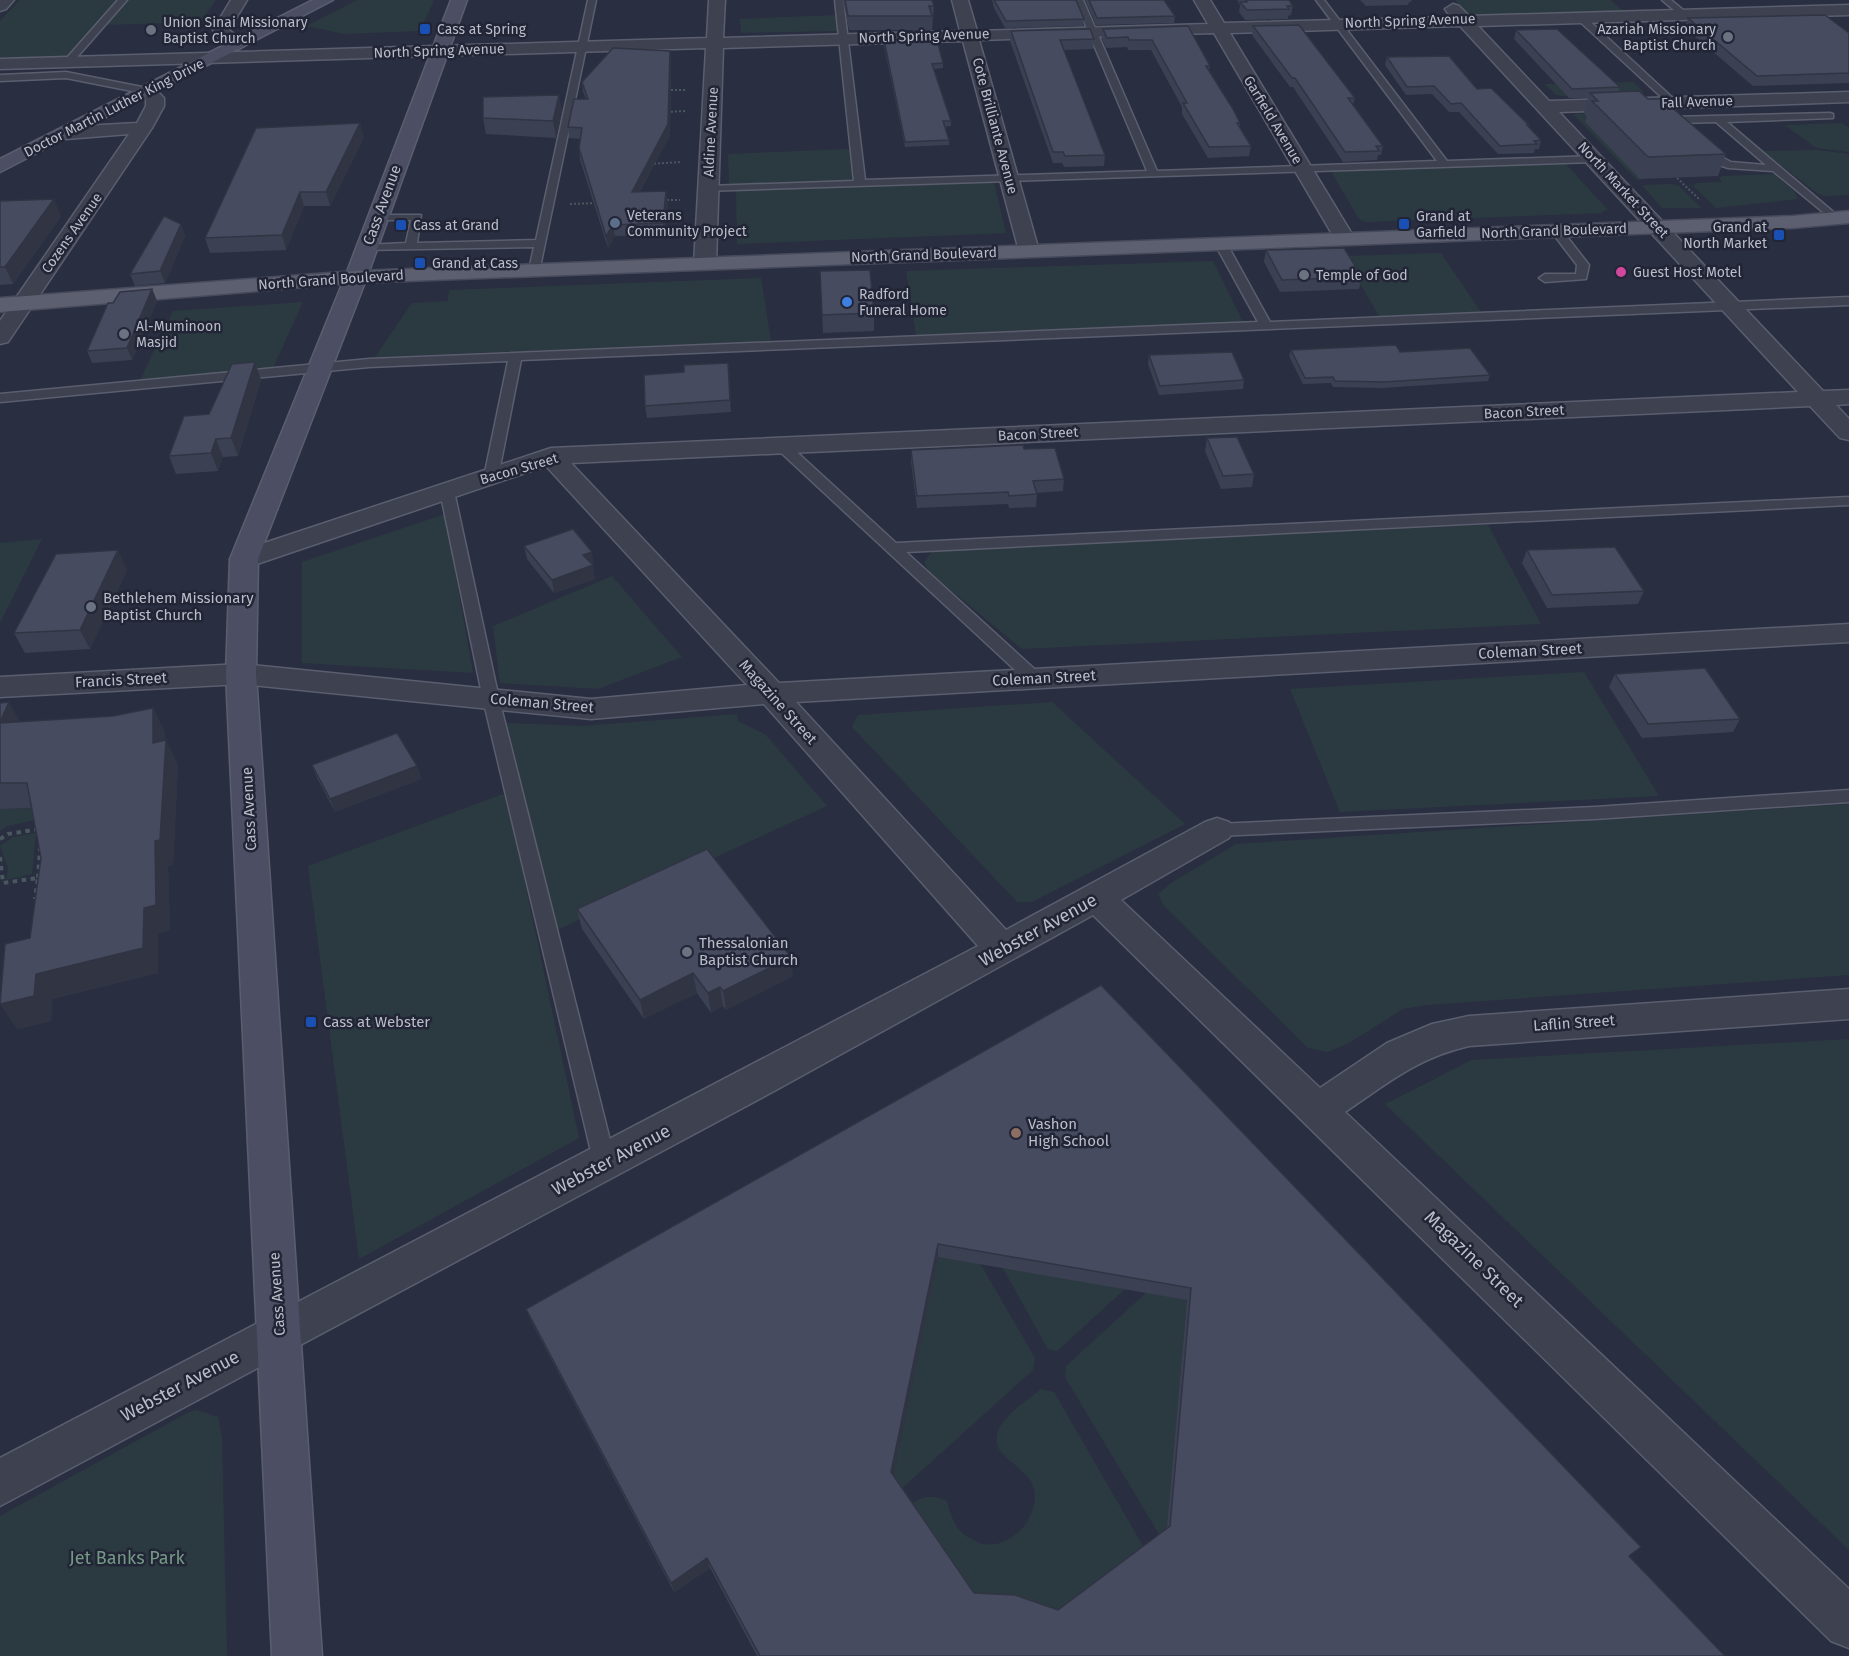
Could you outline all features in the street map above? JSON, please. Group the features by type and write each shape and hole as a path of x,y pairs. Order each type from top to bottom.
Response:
{"main road":[{"name":"Doctor Martin Luther King Drive","path":"0,166 325,0"},
{"name":"Cass Avenue","path":"297,1656 241,674 244,559 320,369 459,0"},
{"name":"North Grand Boulevard","path":"0,304 361,262 535,270 1841,218"}],"street":[{"path":"0,6 6,0"},
{"path":"239,0 221,30 226,37 239,44"},
{"name":"Aldine Avenue","path":"705,264 717,0"},
{"name":"Cote Brilliante Avenue","path":"960,0 1029,251"},
{"name":"Garfield Avenue","path":"1202,0 1345,239"},
{"name":"North Market Street","path":"1444,0 1818,398 1849,434"},
{"name":"North Spring Avenue","path":"0,64 970,34 1848,11"},
{"name":"Cozens Avenue","path":"0,336 143,128 155,106 155,98 147,91"},
{"name":"Fall Avenue","path":"1545,107 1849,97"},
{"path":"66,133 143,128"},
{"name":"Bacon Street","path":"244,559 551,456 1849,397"},
{"name":"Magazine Street","path":"551,456 771,693 1002,949"},
{"name":"Coleman Street","path":"241,674 591,709 771,693 1849,633"},
{"name":"Francis Street","path":"0,687 241,674"},
{"name":"Webster Avenue","path":"0,1483 279,1333 605,1164 1097,898 1216,830"},
{"name":"Magazine Street","path":"1097,898 1319,1109 1849,1623"},
{"name":"Laflin Street","path":"1319,1109 1400,1054 1432,1039 1469,1031 1849,1004"}],"lane":[{"path":"68,62 123,0"},
{"path":"535,270 592,0"},
{"path":"839,0 860,184"},
{"path":"1079,0 1154,175"},
{"path":"1320,0 1444,164"},
{"path":"1666,0 1684,14"},
{"path":"1580,17 1673,103"},
{"path":"0,78 66,75 147,91"},
{"path":"1775,168 1745,168 1726,164 1710,157 1672,120 1830,116"},
{"path":"1718,119 1775,168 1841,218"},
{"path":"708,189 1594,159"},
{"path":"377,218 417,217 411,246"},
{"path":"1545,278 1582,277 1583,265 1557,231"},
{"path":"361,262 411,246 540,243"},
{"path":"1221,244 1266,325"},
{"path":"0,398 375,363 1849,301"},
{"path":"491,477 515,357"},
{"path":"782,446 1035,679"},
{"path":"447,491 491,699 605,1164"},
{"path":"892,548 1849,501"},
{"path":"1216,830 1595,813 1849,796"}],"path":[{"path":"661,90 692,89"},
{"path":"660,112 690,111"},
{"path":"641,164 686,162"},
{"path":"1677,178 1701,201"},
{"path":"660,201 684,200"},
{"path":"566,204 601,203"},
{"path":"0,839 8,834 42,828 35,902"},
{"path":"0,857 3,883 38,878"}],"green space":[{"path":"20,0 120,0 70,56 0,58 0,21"},
{"path":"126,0 216,0 200,22 104,25"},
{"path":"357,0 434,0 420,31 344,34 307,26"},
{"path":"1455,0 1611,0 1623,11 1477,15 1467,13"},
{"path":"836,15 837,31 741,33 740,19"},
{"path":"1633,82 1644,92 1641,94 1562,96 1556,95 1545,84"},
{"path":"1647,112 1641,180 1637,180 1573,114"},
{"path":"1842,123 1849,128 1849,152 1816,148 1785,125"},
{"path":"849,149 853,181 729,184 728,154"},
{"path":"1818,150 1849,154 1849,195 1824,196 1817,193 1763,151"},
{"path":"1564,162 1608,210 1602,211 1603,213 1366,222 1359,219 1330,170"},
{"path":"1774,174 1794,191 1798,199 1716,208 1693,186 1697,183 1722,182 1719,178 1722,176"},
{"path":"994,182 1006,233 737,244 736,191"},
{"path":"1672,184 1679,186 1701,208 1662,208 1642,185"},
{"path":"1441,253 1481,312 1379,316 1344,256"},
{"path":"1213,261 1243,322 916,335 906,271"},
{"path":"761,278 771,341 375,357 412,303 448,301 449,290"},
{"path":"303,302 272,370 140,380 173,311"},
{"path":"445,514 473,673 302,663 302,562"},
{"path":"1488,525 1541,624 1022,649 929,572 924,562 932,552 948,548"},
{"path":"42,539 0,623 0,543"},
{"path":"612,576 682,657 598,689 500,683 493,626"},
{"path":"1584,672 1659,796 1340,812 1290,689"},
{"path":"1052,702 1185,824 1032,902 1017,902 852,727 858,715"},
{"path":"737,714 738,721 766,735 827,806 557,930 507,723 582,726"},
{"path":"506,793 579,1138 359,1259 308,866"},
{"path":"1849,804 1849,975 1427,1005 1403,1009 1349,1043 1328,1052 1308,1048 1164,906 1158,894 1171,883 1236,844"},
{"path":"37,808 36,820 7,826 0,831 0,809"},
{"path":"36,833 32,874 6,880 8,868 0,846 13,837"},
{"path":"1849,1039 1849,1550 1385,1104 1472,1060"},
{"path":"938,1257 980,1263 1035,1358 1033,1370 898,1492 892,1482"},
{"path":"1002,1267 1125,1289 1057,1351 1048,1349"},
{"path":"1147,1292 1187,1300 1167,1535 1162,1539 1065,1377 1066,1366"},
{"path":"1041,1389 1054,1392 1146,1551 1056,1620 973,1603 908,1507 926,1497 947,1501 951,1516 959,1529 966,1536 983,1544 1004,1541 1022,1529 1033,1510 1034,1489 1027,1476 1000,1450 997,1436 1011,1413"},
{"name":"Jet Banks Park","path":"197,1410 218,1417 222,1437 227,1656 0,1656 0,1516 189,1412"}],"building":[{"path":"845,0 932,0 934,6 929,6 932,16 848,16"},
{"path":"994,0 1076,0 1084,19 1006,21"},
{"path":"1089,0 1164,0 1175,16 1097,18"},
{"path":"1245,0 1289,0 1293,6 1287,6 1289,9 1247,10 1240,2 1247,2"},
{"path":"1825,15 1849,33 1849,73 1757,76 1688,18"},
{"path":"1299,25 1355,98 1348,98 1383,146 1376,146 1379,151 1345,152 1295,78 1292,78 1253,26"},
{"path":"1188,26 1210,66 1206,66 1233,109 1240,123 1237,123 1251,146 1209,147 1183,103 1187,103 1152,40 1129,40 1128,37 1107,38 1103,29"},
{"path":"1090,29 1094,39 1060,40 1105,155 1065,156 1063,152 1053,152 1011,31"},
{"path":"1557,29 1620,87 1572,89 1516,30"},
{"path":"937,39 943,63 932,64 951,121 943,121 949,140 905,142 884,40"},
{"path":"613,48 670,51 668,124 632,192 666,191 663,223 613,225 606,236 579,148 582,128 568,127 574,99 588,99 582,82"},
{"path":"1449,56 1477,89 1491,88 1541,140 1534,141 1537,144 1500,146 1461,103 1451,104 1434,86 1407,87 1387,57"},
{"path":"1639,91 1648,99 1662,99 1726,154 1648,157 1592,101 1598,101 1590,93"},
{"path":"559,95 553,121 483,118 483,97"},
{"path":"360,123 326,192 300,192 282,235 205,238 256,128"},
{"path":"54,199 5,267 0,267 0,201"},
{"path":"164,216 181,224 160,271 130,274"},
{"path":"1344,248 1362,277 1282,280 1266,250"},
{"path":"870,270 874,313 822,315 820,271"},
{"path":"152,289 127,348 87,351 108,303 113,303 120,292"},
{"path":"1396,345 1400,352 1470,348 1490,375 1384,382 1335,381 1333,377 1305,378 1291,350"},
{"path":"1232,352 1244,380 1160,386 1149,355"},
{"path":"255,362 231,438 216,439 211,453 169,456 184,416 209,414 232,364"},
{"path":"728,363 730,400 645,406 644,375 684,372 684,365"},
{"path":"1237,437 1254,474 1223,476 1207,438"},
{"path":"1023,445 1024,449 1055,448 1064,479 1033,481 1037,494 1009,496 1008,492 917,496 911,450"},
{"path":"573,529 592,552 583,555 593,565 552,580 524,546"},
{"path":"1615,547 1644,591 1552,595 1527,550"},
{"path":"118,550 80,630 14,633 56,554"},
{"path":"1705,668 1740,719 1648,724 1615,674"},
{"path":"9,702 0,722 0,703"},
{"path":"153,708 153,743 166,740 160,840 155,841 156,905 144,908 143,948 36,974 34,996 0,1004 5,944 30,938 41,858 27,783 0,783 0,723 113,716"},
{"path":"397,733 417,766 330,799 312,765"},
{"name":"Thessalonian Baptist Church","path":"707,849 791,957 723,991 720,987 708,993 693,973 640,1000 577,909"},
{"name":"Vashon High School","path":"1101,985 1641,1547 1629,1556 1725,1656 760,1656 707,1558 671,1583 526,1309","holes":["938,1244 1191,1288 1170,1526 1058,1610 1015,1595 974,1593 891,1472"]}],"place":[{"name":"Cass at Spring","path":"425,29"},
{"name":"Union Sinai Missionary Baptist Church","path":"151,30"},
{"name":"Azariah Missionary Baptist Church","path":"1728,37"},
{"name":"Veterans Community Project","path":"615,223"},
{"name":"Grand at Garfield","path":"1404,224"},
{"name":"Cass at Grand","path":"401,225"},
{"name":"Grand at North Market","path":"1779,235"},
{"name":"Grand at Cass","path":"420,263"},
{"name":"Guest Host Motel","path":"1621,272"},
{"name":"Temple of God","path":"1304,275"},
{"name":"Radford Funeral Home","path":"847,302"},
{"name":"Al-Muminoon Masjid","path":"124,334"},
{"name":"Bethlehem Missionary Baptist Church","path":"91,607"},
{"name":"Thessalonian Baptist Church","path":"687,952"},
{"name":"Cass at Webster","path":"311,1022"},
{"name":"Vashon High School","path":"1016,1133"}]}
